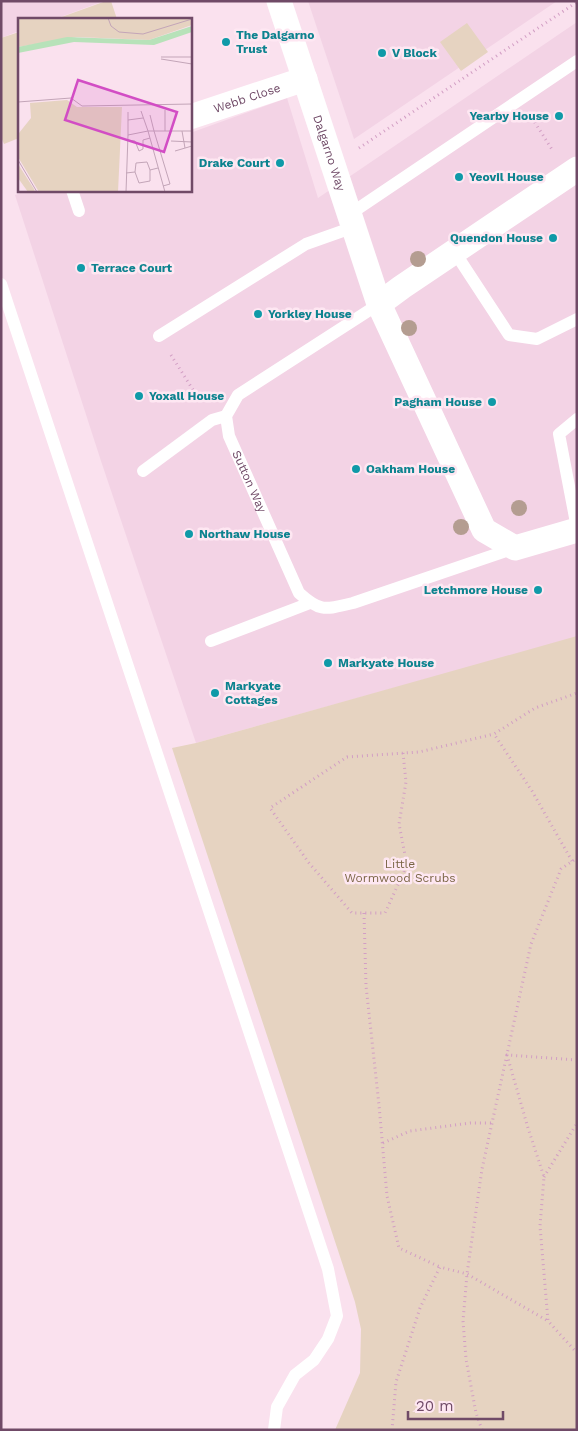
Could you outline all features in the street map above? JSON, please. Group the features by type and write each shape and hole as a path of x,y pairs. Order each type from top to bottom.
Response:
{"street":[{"name":"Dalgarno Way","path":"279,1 379,304"},
{"name":"Webb Close","path":"191,117 304,79"},
{"path":"573,172 454,251 379,304 484,530 514,548 577,529"}],"lane":[{"path":"159,336 306,244 352,221 577,61"},
{"path":"72,191 79,211"},
{"path":"454,251 509,335 537,339 577,319"},
{"path":"1,284 328,1269 337,1316 328,1339 314,1360 295,1375 277,1407 274,1430"},
{"path":"143,471 212,420 226,416 238,395 379,304"},
{"name":"Sutton Way","path":"226,416 229,436 299,593 310,603"},
{"path":"577,418 559,434 577,529"},
{"path":"211,641 310,603 325,610 353,603 514,548"}],"path":[{"path":"333,166 577,2"},
{"path":"520,100 573,172"},
{"path":"159,336 212,420"},
{"path":"403,753 406,782 399,824 407,865 385,913 352,913 309,863 270,808 347,757 403,753 419,752 494,734 535,708 577,693"},
{"path":"494,734 532,791 572,861"},
{"path":"482,1430 476,1413 466,1359 463,1321 467,1274 482,1169 531,944 561,869 577,858"},
{"path":"364,913 366,986 387,1196 399,1248 440,1267 467,1274 548,1321 577,1354"},
{"path":"507,1055 577,1060"},
{"path":"507,1055 544,1177 540,1226 548,1321"},
{"path":"382,1143 410,1131 470,1123 492,1123"},
{"path":"544,1177 577,1123"},
{"path":"392,1430 396,1382 420,1308 440,1267"}],"shaded area":[{"path":"1,1 104,1 58,18 18,18 18,31 1,38"},
{"path":"308,1 557,1 354,139"},
{"path":"577,22 577,637 196,743 101,461 15,195 26,191 191,191 191,133 287,98 318,198"}],"green space":[{"path":"106,1 111,1 117,18 59,18"},
{"path":"467,23 488,52 461,71 440,42"},
{"path":"18,32 18,138 4,144 1,137 1,38"},
{"name":"Little Wormwood Scrubs","path":"577,636 577,1430 335,1430 360,1373 361,1329 355,1302 172,748 196,743"}],"place":[{"name":"The Dalgarno Trust","path":"226,42"},
{"name":"V Block","path":"382,53"},
{"name":"Yearby House","path":"559,116"},
{"name":"Drake Court","path":"280,163"},
{"name":"Yeovil House","path":"459,177"},
{"name":"Quendon House","path":"553,238"},
{"name":"Terrace Court","path":"81,268"},
{"name":"Yorkley House","path":"258,314"},
{"name":"Yoxall House","path":"139,396"},
{"name":"Pagham House","path":"492,402"},
{"name":"Oakham House","path":"356,469"},
{"name":"Northaw House","path":"189,534"},
{"name":"Letchmore House","path":"538,590"},
{"name":"Markyate House","path":"328,663"},
{"name":"Markyate Cottages","path":"215,693"}]}
